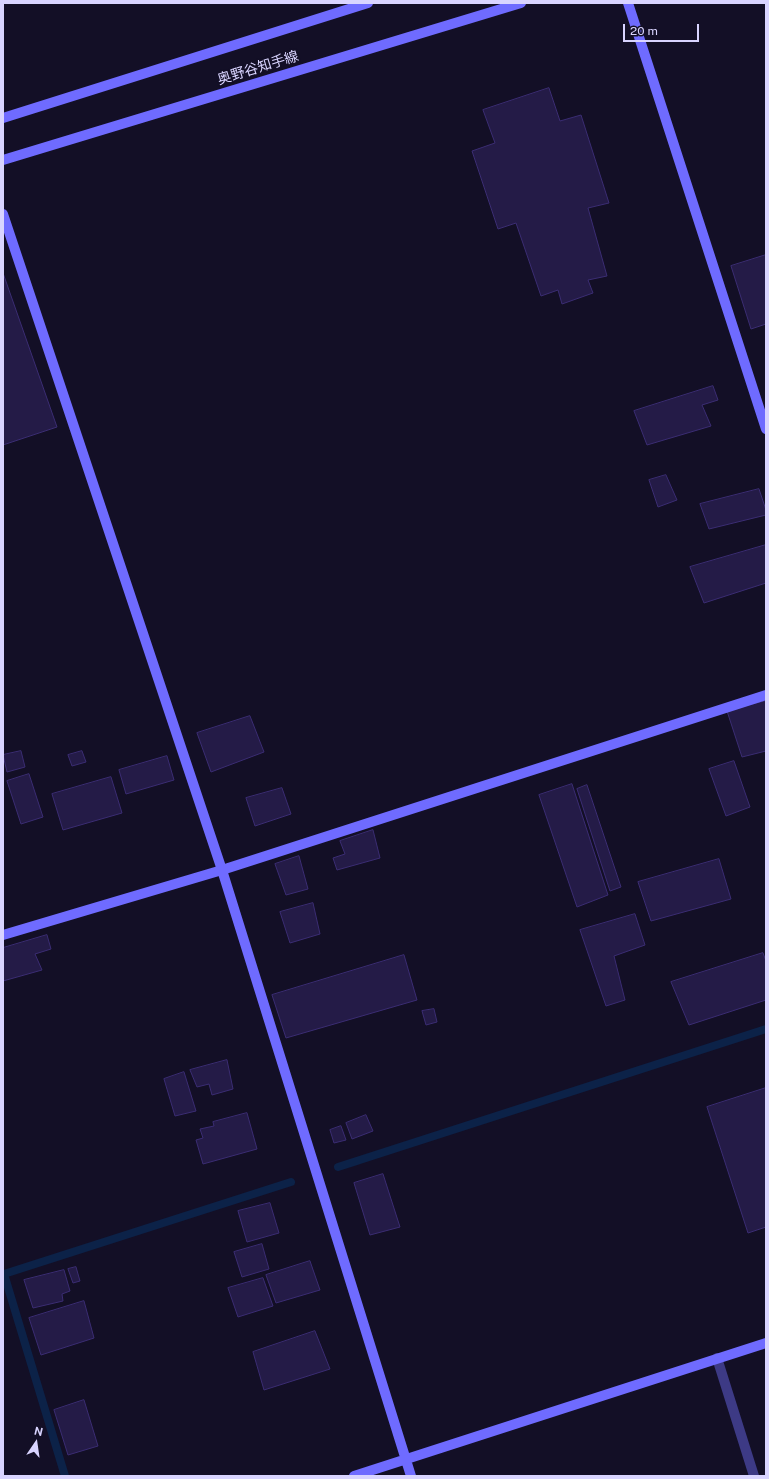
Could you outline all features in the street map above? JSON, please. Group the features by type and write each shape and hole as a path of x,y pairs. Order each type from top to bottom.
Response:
{"street":[{"name":"奥野谷知手線","path":"3,118 368,3"},
{"name":"奥野谷知手線","path":"3,160 521,3"},
{"path":"628,3 766,428"},
{"path":"3,214 222,870 411,1476"},
{"path":"3,935 222,870 766,695"},
{"path":"354,1476 766,1343"},
{"path":"717,1358 754,1476"}],"building":[{"path":"549,88 560,121 581,115 609,203 588,208 607,276 588,280 593,293 562,304 558,290 541,296 516,223 498,229 472,151 495,143 483,110"},
{"path":"766,255 766,324 751,329 731,266"},
{"path":"3,273 57,427 3,445"},
{"path":"713,386 718,400 702,405 711,426 647,445 634,411"},
{"path":"666,475 677,500 658,507 649,480"},
{"path":"759,489 766,510 766,515 709,529 700,504"},
{"path":"766,545 766,583 704,603 690,567"},
{"path":"766,701 766,751 742,757 727,711"},
{"path":"250,716 264,752 211,772 197,733"},
{"path":"21,751 25,767 7,772 3,755"},
{"path":"82,751 86,762 72,766 68,755"},
{"path":"167,756 174,780 126,794 119,770"},
{"path":"734,761 750,807 726,816 709,769"},
{"path":"29,774 43,817 21,824 7,781"},
{"path":"111,777 122,813 63,830 52,794"},
{"path":"572,784 608,895 577,907 539,795"},
{"path":"587,785 621,887 610,891 577,789"},
{"path":"282,788 291,814 255,826 246,798"},
{"path":"373,830 380,858 337,870 333,858 345,854 340,841"},
{"path":"299,856 308,889 286,895 275,864"},
{"path":"719,859 731,899 651,921 638,882"},
{"path":"313,903 320,934 290,943 280,912"},
{"path":"635,914 645,945 614,956 625,1000 606,1006 580,930"},
{"path":"47,935 51,949 35,954 42,970 3,981 3,948"},
{"path":"763,953 766,961 766,1000 689,1025 671,982"},
{"path":"404,955 417,1000 286,1038 272,995"},
{"path":"434,1009 437,1022 426,1025 422,1011"},
{"path":"227,1060 233,1089 212,1095 209,1084 197,1087 190,1070"},
{"path":"184,1072 196,1111 175,1116 164,1079"},
{"path":"766,1088 766,1227 748,1233 707,1107"},
{"path":"247,1113 257,1149 203,1164 196,1140 203,1138 200,1129 214,1126 213,1122"},
{"path":"366,1115 373,1131 352,1139 346,1123"},
{"path":"341,1126 346,1140 334,1143 330,1130"},
{"path":"383,1174 400,1227 370,1235 354,1183"},
{"path":"270,1203 279,1233 247,1242 238,1211"},
{"path":"262,1244 269,1269 242,1277 234,1252"},
{"path":"310,1261 320,1290 276,1303 266,1275"},
{"path":"76,1267 80,1281 73,1283 68,1269"},
{"path":"64,1270 70,1291 62,1294 63,1301 33,1308 24,1280"},
{"path":"263,1278 273,1306 238,1317 228,1288"},
{"path":"84,1301 94,1338 41,1355 29,1318"},
{"path":"315,1331 330,1369 264,1390 253,1352"},
{"path":"84,1400 98,1446 68,1455 54,1410"}],"waterway":[{"path":"357,1161 338,1167 766,1029"},
{"path":"65,1476 4,1274 291,1182"}]}
